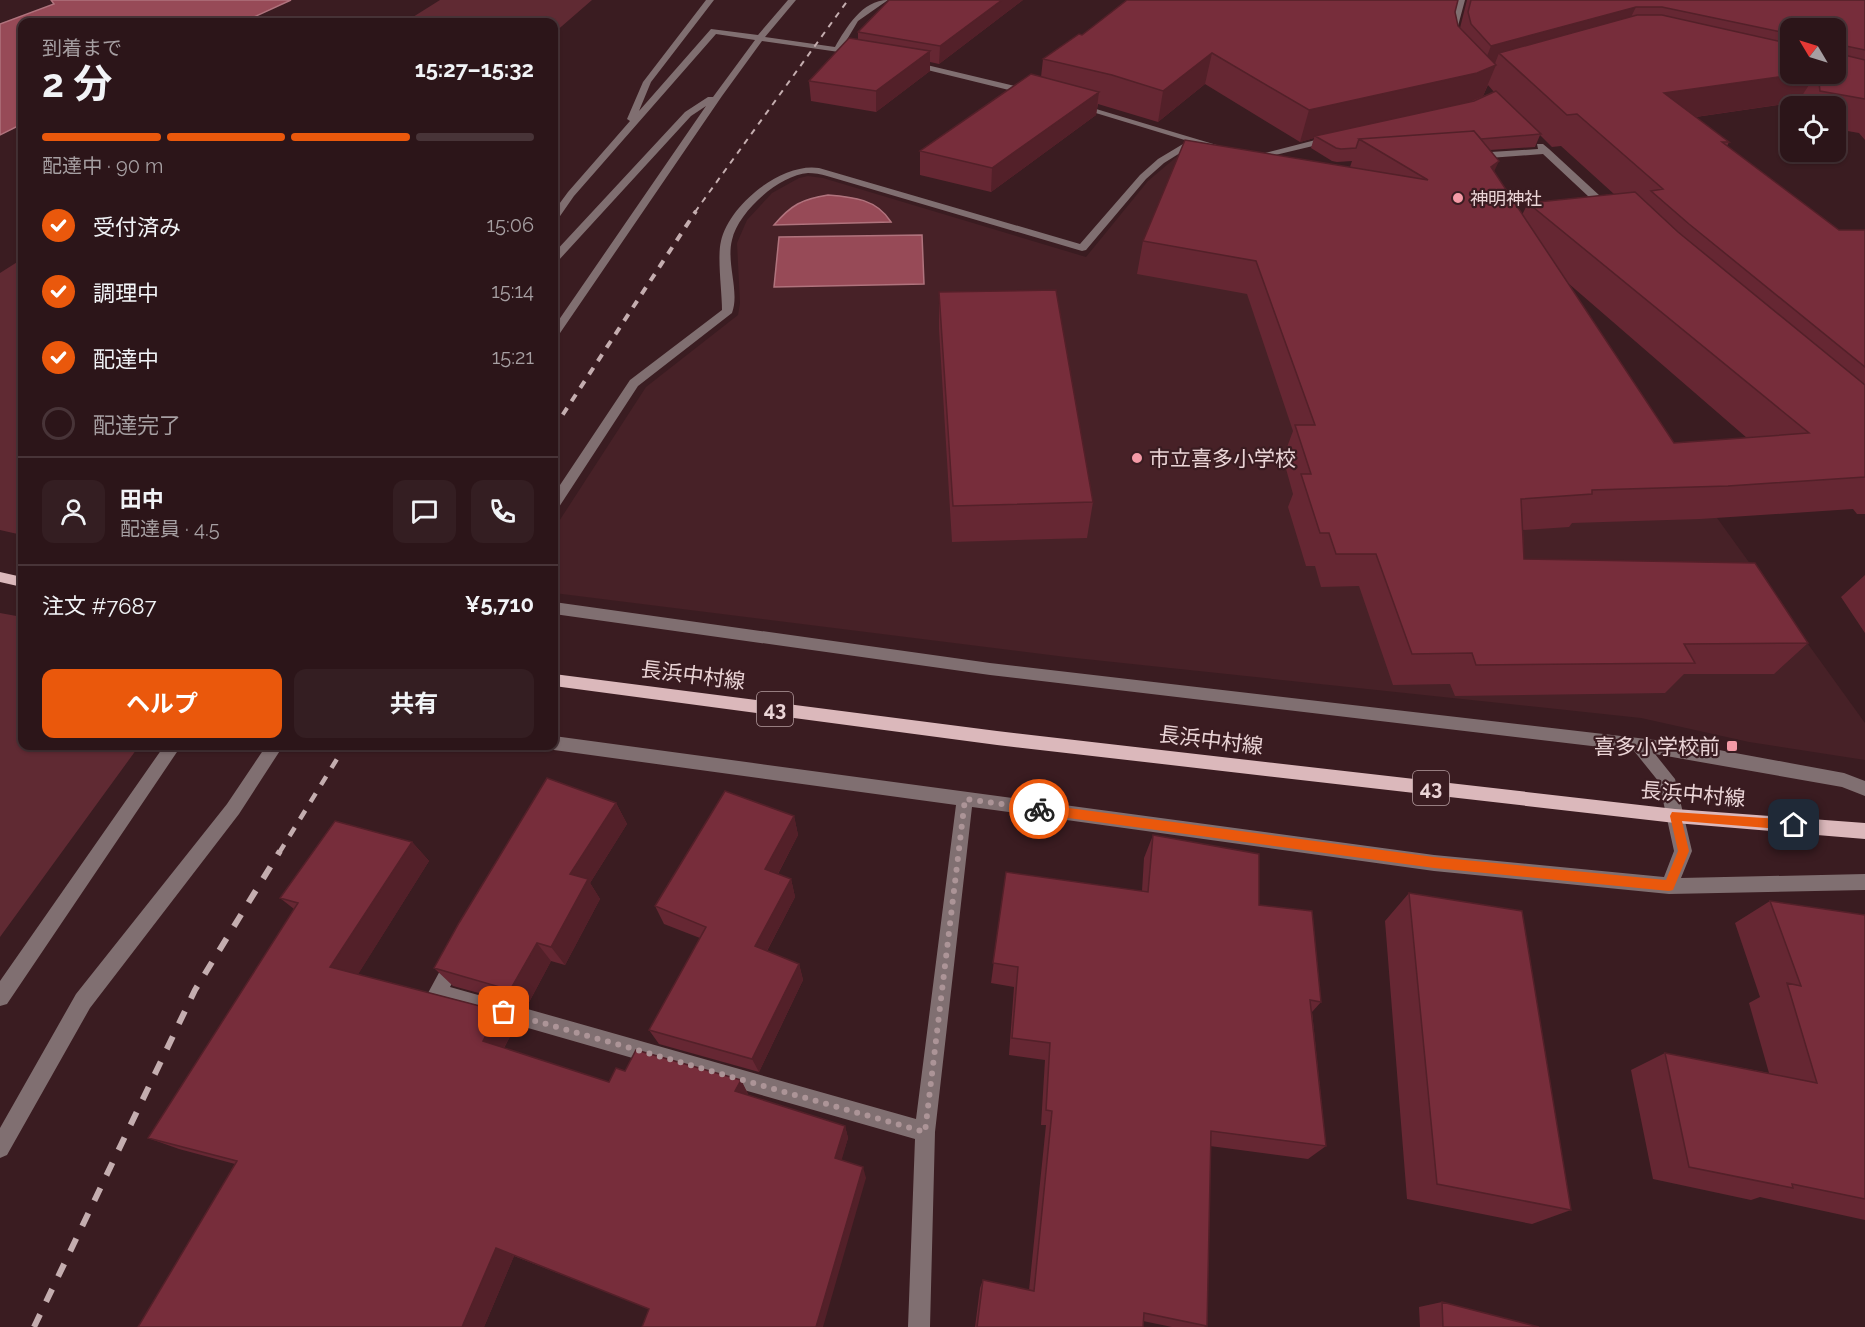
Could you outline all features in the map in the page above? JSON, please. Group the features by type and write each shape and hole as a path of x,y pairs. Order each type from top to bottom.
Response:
{"main road":[{"path":"0,577 18,581"},
{"name":"長浜中村線","path":"558,681 997,738 1676,816 1865,831"}],"street":[{"path":"624,133 647,82 710,0"},
{"path":"558,328 719,94 792,0"},
{"path":"837,50 855,20 884,0"},
{"path":"1452,49 1450,42 1461,0"},
{"path":"558,212 624,133 714,32 869,56"},
{"path":"903,62 1040,95"},
{"path":"558,255 688,114 719,94"},
{"path":"1074,104 1237,151"},
{"path":"1530,136 1613,214"},
{"path":"1258,156 1340,137"},
{"path":"558,498 634,383 728,311 726,241 730,230 738,218 765,190 778,181 809,170 828,173 1082,248 1143,177 1161,161 1195,140"},
{"path":"1465,157 1546,151"},
{"path":"1248,153 1288,162"},
{"path":"558,609 990,669 1680,750 1844,780 1865,789"},
{"path":"558,744 1434,862 1669,886 1865,882"},
{"path":"1638,745 1667,779 1676,816 1683,851 1669,886"},
{"path":"0,996 170,750"},
{"path":"0,1148 83,1001 233,809 272,750"},
{"path":"918,1327 925,1132 965,799"},
{"path":"463,944 437,993 925,1132"}],"shaded area":[{"path":"51,0 291,0 252,18 18,18 18,126 0,135 0,24 54,4"},
{"path":"440,0 592,0 558,30 558,18 411,18"},
{"name":"市立喜多小学校","path":"1181,153 1536,267 1865,723 1865,760 1749,742 1641,718 1066,657 558,594 558,523 646,387 738,315 740,303 737,243 747,220 772,193 799,178 808,176 823,178 1086,257 1148,181"},
{"path":"828,195 855,198 872,204 879,208 891,222 774,225 786,212 798,204"},
{"path":"922,235 924,284 774,287 779,237"},
{"path":"18,262 18,534 0,530 0,273"},
{"path":"0,613 18,616 18,750 136,750 0,937"}],"building":[{"path":"889,0 1002,0 940,46 858,32"},
{"path":"1127,0 1458,0 1455,12 1458,26 1496,65 1477,73 1309,110 1212,53 1163,91 1112,75 1043,59 1079,34 1082,35"},
{"path":"1471,0 1865,0 1865,50 1846,46 1846,18 1780,18 1780,32 1662,7 1636,7 1491,46 1471,24 1468,12"},
{"path":"1637,15 1662,15 1780,42 1780,77 1664,93 1729,142 1722,142 1839,230 1865,230 1865,367 1689,224 1651,191 1663,189 1577,114 1567,115 1499,53"},
{"path":"849,38 930,51 876,91 809,81"},
{"path":"1846,55 1865,60 1865,99 1820,91 1819,84 1846,84"},
{"path":"1031,74 1099,92 992,168 920,151"},
{"path":"1496,91 1541,134 1481,139 1474,131 1359,139 1356,148 1341,149 1315,136 1474,101"},
{"path":"1474,131 1499,161 1491,167 1674,443 1809,433 1528,203 1635,192 1678,232 1865,385 1865,477 1728,486 1592,490 1592,494 1521,499 1524,559 1755,563 1808,643 1684,644 1695,663 1476,665 1472,653 1412,654 1376,554 1336,554 1329,533 1320,533 1301,474 1311,474 1295,425 1315,425 1256,261 1143,241 1185,140 1428,180 1359,139"},
{"path":"1056,290 1093,502 953,506 939,292"},
{"path":"547,778 616,803 570,874 588,879 551,947 537,943 510,990 434,968 459,923"},
{"path":"725,791 794,816 765,869 791,879 755,946 799,964 752,1059 649,1030 706,927 655,906"},
{"path":"335,821 412,842 330,967 499,1011 483,1041 609,1082 616,1068 625,1071 636,1050 741,1080 735,1091 845,1126 835,1158 863,1167 816,1327 642,1327 649,1309 496,1248 462,1327 138,1327 237,1161 148,1138 298,903 280,898"},
{"path":"1153,835 1259,854 1259,905 1312,911 1321,1002 1310,1000 1326,1146 1211,1131 1207,1326 1144,1313 1143,1327 977,1327 983,1280 1034,1291 1052,1111 1046,1110 1050,1043 1012,1038 1018,967 993,963 1006,872 1148,892"},
{"path":"1409,893 1522,911 1571,1210 1437,1184"},
{"path":"1770,901 1865,915 1865,1199 1792,1184 1793,1188 1689,1167 1665,1053 1817,1083 1787,983 1801,986"},
{"path":"1442,1302 1539,1327 1443,1327"}],"railway":[{"path":"695,212 848,0"},
{"path":"558,422 696,211"},
{"path":"279,853 343,750"},
{"path":"34,1327 195,990 280,851"}],"way so far":[{"path":"504,1012 925,1132 965,799 1039,809"}],"place":[{"name":"神明神社","path":"1458,198"},
{"name":"市立喜多小学校","path":"1137,458"},
{"name":"喜多小学校前","path":"1732,746"}],"route":[{"path":"1039,809 1434,862 1669,886 1683,851 1676,816 1794,825"}]}
